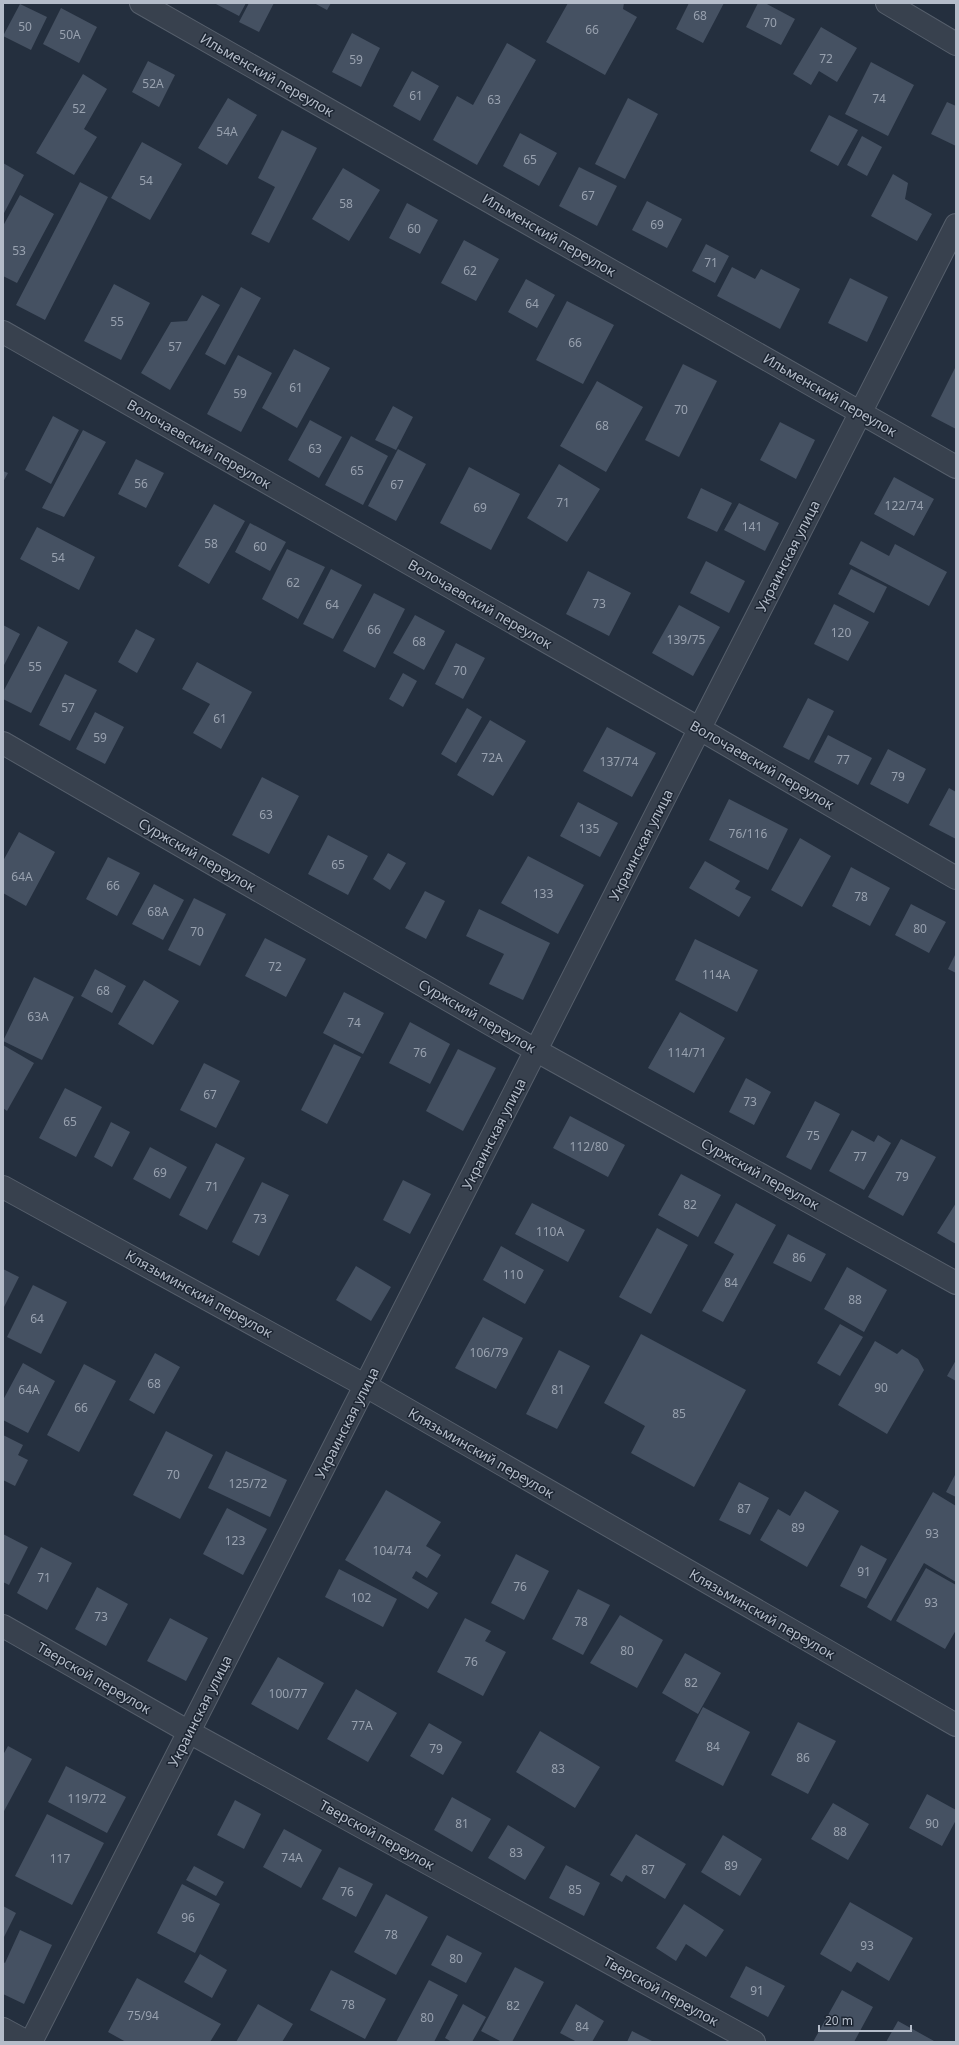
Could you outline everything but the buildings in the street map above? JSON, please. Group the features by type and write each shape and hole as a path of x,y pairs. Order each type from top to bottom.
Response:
{"street":[{"name":"Ильменский переулок","path":"141,3 956,467"},
{"path":"887,3 956,44"},
{"name":"Украинская улица","path":"31,2042 956,225"},
{"name":"Волочаевский переулок","path":"3,332 700,729 956,878"},
{"name":"Суржский переулок","path":"3,743 537,1050 956,1283"},
{"name":"Клязьминский переулок","path":"3,1187 366,1386 956,1725"},
{"name":"Тверской переулок","path":"3,1626 189,1732 754,2042"},
{"path":"3,2029 27,2042"}]}
